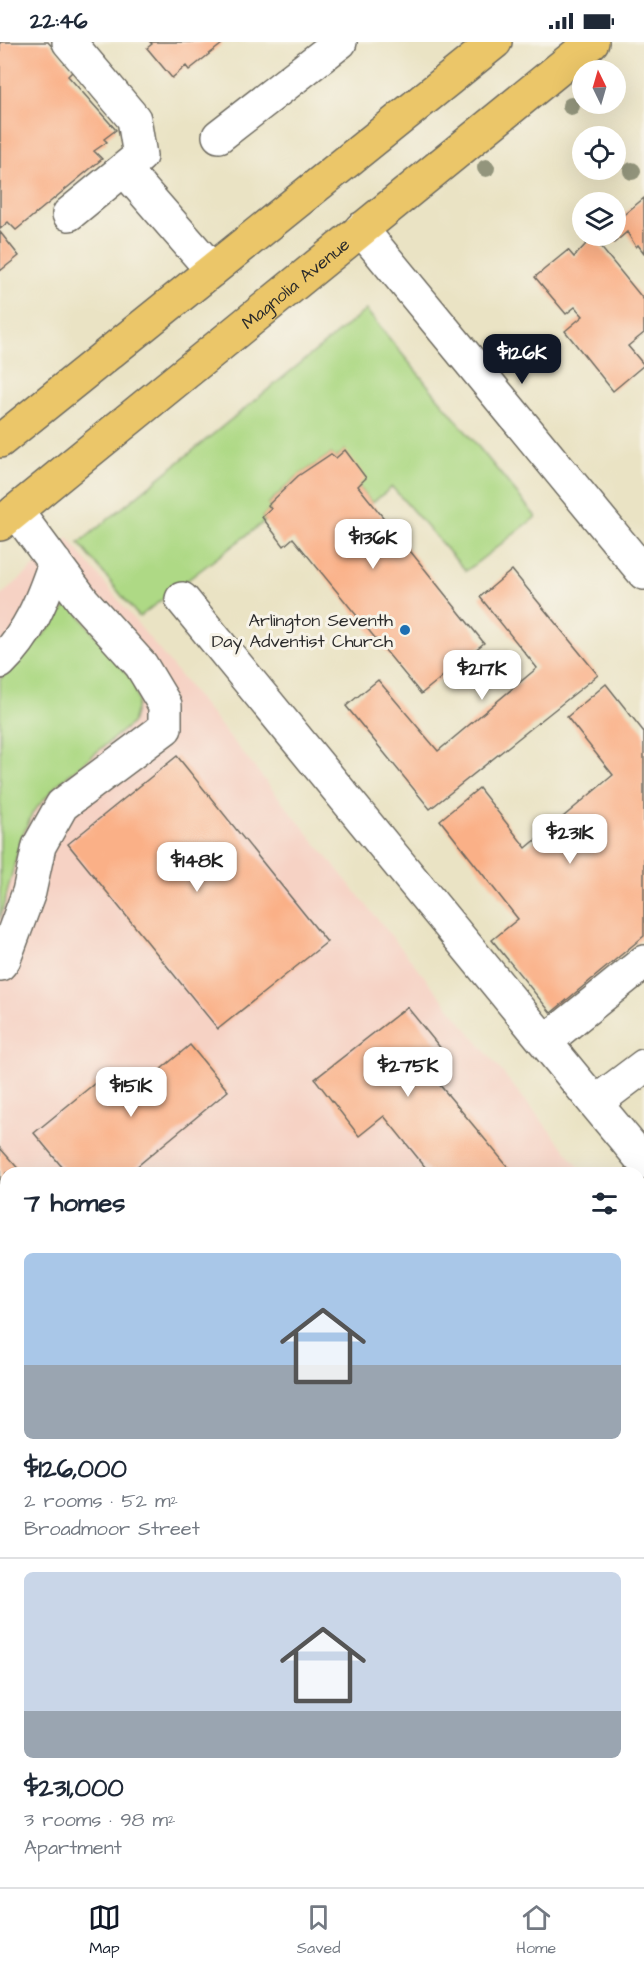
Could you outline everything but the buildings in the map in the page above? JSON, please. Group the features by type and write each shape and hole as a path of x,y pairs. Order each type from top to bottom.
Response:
{"main road":[{"name":"Magnolia Avenue","path":"8,518 592,42"},
{"path":"0,441 485,45"}],"street":[{"path":"69,42 134,119 140,156 69,214"},
{"path":"219,136 340,42"},
{"path":"124,169 212,270"},
{"path":"362,229 644,573"},
{"path":"0,964 4,960 29,892 39,846 62,805 165,728 165,705 141,665 83,601 55,563 8,518"},
{"path":"0,662 20,643 44,595 55,563"},
{"path":"182,599 644,1162"},
{"path":"545,1042 644,962"},
{"path":"596,1103 644,1066"}],"shaded area":[{"path":"68,538 579,1167 0,1167 0,596"}],"green space":[{"path":"366,310 536,517 466,571 392,487 372,503 358,486 345,450 336,458 331,454 298,476 268,504 271,509 262,517 265,521 139,617 79,543"},
{"path":"69,602 134,683 138,702 132,723 58,784 33,812 21,839 0,920 0,679 46,632"}],"place":[{"name":"Arlington Seventh Day Adventist Church","path":"405,630"}]}
